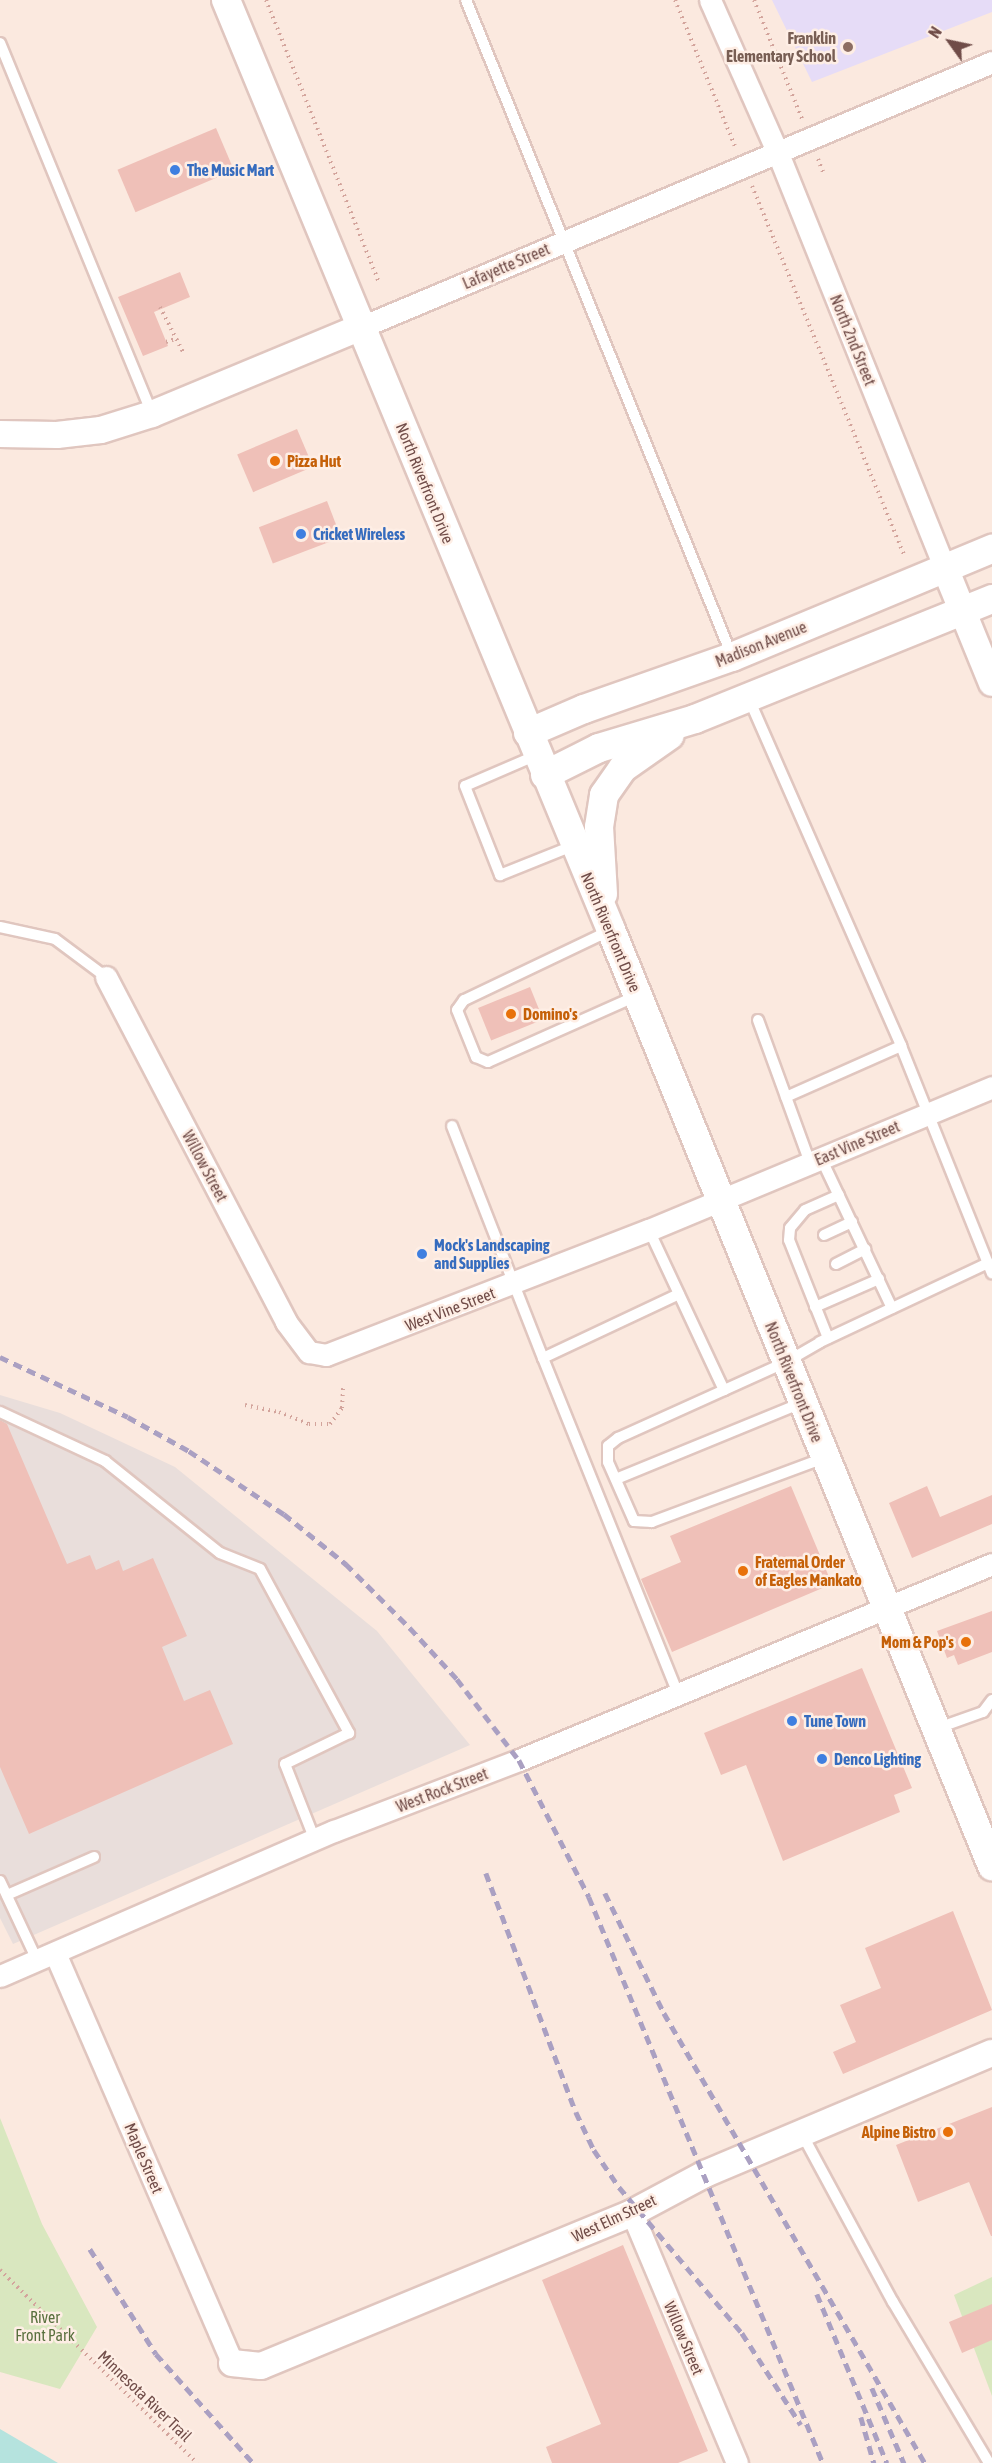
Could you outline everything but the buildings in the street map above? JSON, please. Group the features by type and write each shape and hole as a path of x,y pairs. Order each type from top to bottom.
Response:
{"main road":[{"name":"North Riverfront Drive","path":"226,0 722,1199 786,1362 992,1866"},
{"name":"Madison Avenue","path":"537,754 584,709 732,657 992,549"},
{"path":"537,754 598,748 695,718 992,599"},
{"path":"608,924 599,827 604,795 622,768 695,718"}],"street":[{"name":"North 2nd Street","path":"710,0 777,151 992,683"},
{"name":"Lafayette Street","path":"5,434 101,430 152,414 809,137 992,63"},
{"name":"Willow Street","path":"106,977 286,1322 309,1352"},
{"name":"East Vine Street","path":"722,1199 992,1087"},
{"name":"West Vine Street","path":"309,1352 326,1355 344,1351 722,1199"},
{"name":"West Rock Street","path":"0,1976 315,1840 992,1564"},
{"name":"Maple Street","path":"46,1956 232,2363"},
{"name":"West Elm Street","path":"232,2363 261,2367 632,2213 705,2174 992,2053"},
{"name":"Willow Street","path":"632,2213 737,2463"}],"lane":[{"path":"466,0 562,242 732,657"},
{"path":"0,43 152,414"},
{"path":"748,697 900,1046 992,1274"},
{"path":"537,754 465,786 500,875 575,845"},
{"path":"608,924 464,1000 457,1010 476,1058 488,1062 637,995"},
{"path":"0,927 55,939 106,977"},
{"path":"758,1020 786,1097 815,1161 839,1195 892,1308"},
{"path":"786,1097 900,1046"},
{"path":"452,1126 513,1284 678,1693"},
{"path":"828,1338 815,1307 808,1277 798,1251 789,1240 790,1228 805,1210 839,1195"},
{"path":"824,1235 852,1222"},
{"path":"649,1230 724,1390"},
{"path":"836,1264 865,1249"},
{"path":"825,1457 652,1522 634,1521 608,1462 608,1446 618,1437 786,1362 828,1338 988,1263"},
{"path":"815,1307 879,1279"},
{"path":"543,1358 679,1294"},
{"path":"616,1479 803,1402"},
{"path":"0,1412 105,1461 220,1553 260,1569 349,1733 285,1764 315,1840"},
{"path":"935,1730 982,1712 992,1700"},
{"path":"7,1896 94,1857"},
{"path":"0,1881 7,1896 46,1956"},
{"path":"801,2133 893,2302 988,2463"}],"path":[{"path":"266,0 379,282"},
{"path":"675,0 907,561"},
{"path":"754,0 823,172"},
{"path":"160,308 183,352"},
{"path":"166,342 175,339"},
{"path":"245,1405 279,1412 309,1424 330,1424 342,1408 343,1388"},
{"name":"Minnesota River Trail","path":"0,2270 197,2463"}],"shaded area":[{"name":"Franklin Elementary School","path":"772,0 992,0 992,12 812,82"},
{"path":"0,1395 60,1413 175,1467 377,1631 470,1745 13,1944 0,1918"}],"green space":[{"name":"River Front Park","path":"0,2118 42,2224 97,2327 60,2389 0,2372"},
{"path":"992,2277 992,2396 954,2295"}],"water":[{"path":"0,2429 58,2463 0,2463"}],"railway":[{"path":"0,1357 128,1417 189,1451 284,1514 346,1564 410,1628 457,1679 519,1760 589,1897 823,2463"},
{"path":"486,1873 576,2112 594,2150 619,2187 742,2333 801,2425"},
{"path":"605,1893 664,2013 925,2463"},
{"path":"90,2249 156,2354 253,2463"},
{"path":"817,2294 887,2463"},
{"path":"872,2388 904,2463"},
{"path":"861,2417 874,2463"}],"place":[{"name":"Franklin Elementary School","path":"848,47"},
{"name":"The Music Mart","path":"175,170"},
{"name":"Pizza Hut","path":"275,461"},
{"name":"Cricket Wireless","path":"301,534"},
{"name":"Domino's","path":"511,1014"},
{"name":"Mock's Landscaping and Supplies","path":"422,1254"},
{"name":"Fraternal Order of Eagles Mankato","path":"743,1571"},
{"name":"Mom & Pop's","path":"966,1642"},
{"name":"Tune Town","path":"792,1721"},
{"name":"Denco Lighting","path":"822,1759"},
{"name":"Alpine Bistro","path":"948,2132"}]}
